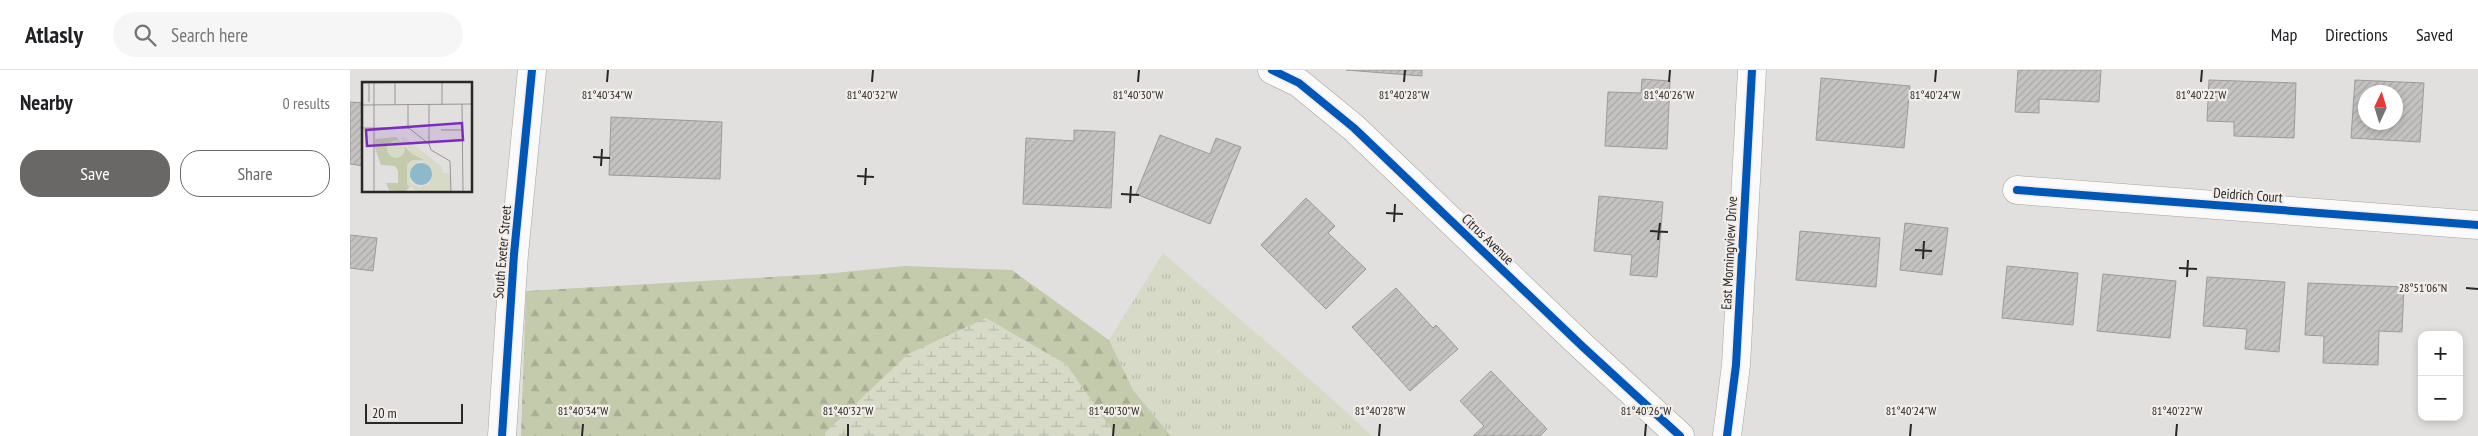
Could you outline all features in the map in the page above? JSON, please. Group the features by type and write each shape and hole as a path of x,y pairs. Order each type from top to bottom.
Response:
{"street":[{"name":"South Exeter Street","path":"502,436 514,254 532,70"},
{"name":"Citrus Avenue","path":"1274,70 1299,82 1354,128 1583,347 1680,436"},
{"name":"East Morningview Drive","path":"1727,436 1736,364 1752,70"},
{"name":"Deidrich Court","path":"2017,190 2478,225"}],"green space":[{"path":"1163,253 1321,389 1372,436 1171,436 1133,390 1109,340"},
{"path":"905,266 1012,270 1109,340 1133,390 1171,436 1116,436 1066,364 826,432 825,436 521,436 526,291 824,274"},
{"path":"986,318 1066,364 1116,436 825,436 826,432 908,354"}],"building":[{"path":"1346,70 1422,70 1422,76"},
{"path":"2018,70 2101,70 2099,102 2039,99 2039,113 2015,112"},
{"path":"1821,78 1910,86 1904,148 1816,140"},
{"path":"1642,79 1670,81 1667,149 1605,146 1608,92 1641,93"},
{"path":"2209,80 2296,83 2294,138 2234,136 2234,122 2207,121"},
{"path":"2355,80 2424,83 2420,142 2351,138"},
{"path":"350,102 362,103 362,166 350,164"},
{"path":"611,117 722,122 720,179 609,175"},
{"path":"1074,130 1115,132 1111,208 1023,204 1026,138 1074,141"},
{"path":"1160,135 1210,154 1216,138 1241,147 1210,224 1136,194"},
{"path":"1599,196 1663,202 1657,277 1630,275 1632,255 1594,251"},
{"path":"1306,198 1335,226 1328,233 1366,269 1326,309 1261,245"},
{"path":"1905,223 1948,228 1942,275 1900,270"},
{"path":"1800,231 1880,238 1876,287 1796,280"},
{"path":"350,235 377,238 373,271 350,268"},
{"path":"2007,266 2078,273 2073,325 2002,318"},
{"path":"2103,274 2176,281 2170,338 2097,331"},
{"path":"2207,277 2285,282 2279,352 2245,349 2247,329 2203,326"},
{"path":"2308,283 2404,287 2402,332 2379,331 2378,365 2323,363 2324,336 2305,335"},
{"path":"1396,288 1433,328 1436,325 1458,349 1410,391 1352,327"},
{"path":"1491,371 1547,429 1540,436 1473,436 1484,426 1460,401"}],"cycle path":[{"path":"502,436 514,254 532,70"},
{"path":"1272,70 1299,83 1354,128 1583,347 1680,436"},
{"path":"1727,436 1736,365 1752,70"},
{"path":"2017,190 2478,225"}]}
